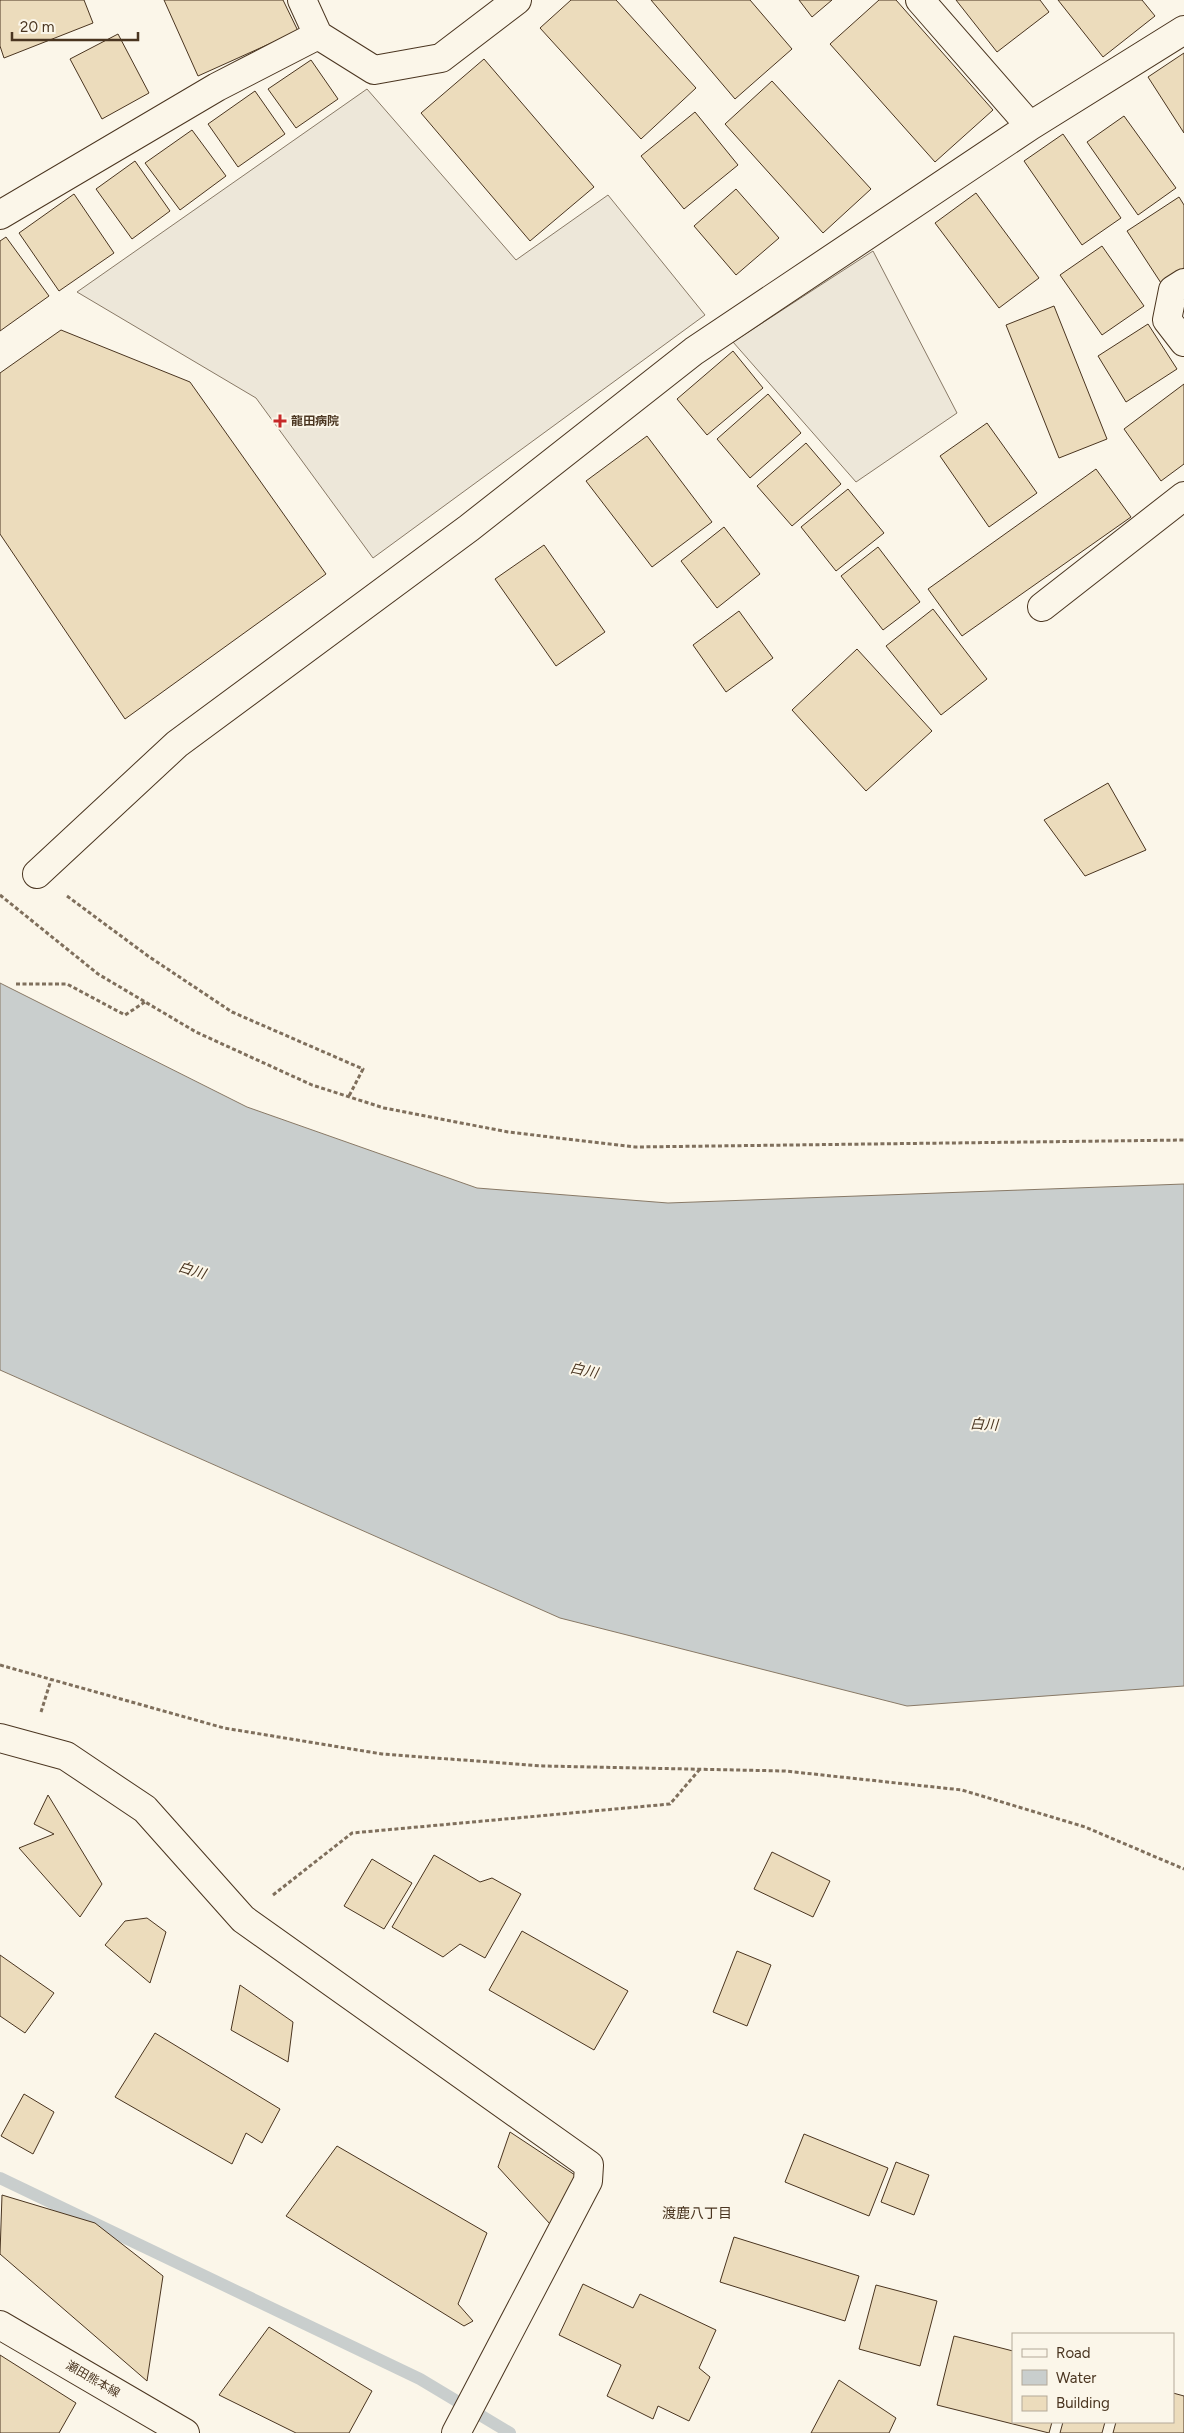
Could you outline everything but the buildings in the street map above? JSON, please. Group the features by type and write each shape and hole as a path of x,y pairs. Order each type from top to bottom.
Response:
{"street":[{"path":"302,0 318,35 374,70 441,58 517,0"},
{"path":"920,0 1030,126"},
{"path":"37,874 177,744 469,528 694,351 1030,126 1184,30"},
{"path":"0,215 217,86 318,35"},
{"path":"1184,283 1173,290 1167,320 1184,342"},
{"path":"1042,607 1184,496"},
{"path":"0,1738 66,1756 145,1809 243,1919 589,2165 588,2181 456,2433"},
{"name":"瀬田熊本線","path":"0,2325 185,2433"}],"path":[{"path":"37,874 148,956 232,1012 363,1069 349,1096"},
{"path":"0,895 98,974 196,1032 312,1085 384,1108 508,1132 635,1147 1184,1140"},
{"path":"16,984 67,984 126,1015 145,1002"},
{"path":"0,1665 224,1728 382,1754 543,1766 785,1771 962,1790 1085,1828 1184,1870"},
{"path":"243,1919 352,1833 670,1804 700,1769"}],"shaded area":[{"path":"367,89 516,260 608,195 705,315 373,558 256,398 77,292"},
{"path":"873,251 957,413 856,482 733,342"}],"water":[{"name":"白川","path":"0,983 247,1107 477,1188 668,1203 1184,1184 1184,1686 907,1706 560,1618 0,1370"}],"waterway":[{"path":"0,2178 420,2379 510,2433"}],"place":[{"name":"龍田病院","path":"280,421"}],"district":[{"name":"渡鹿八丁目","path":"697,2213"}]}
